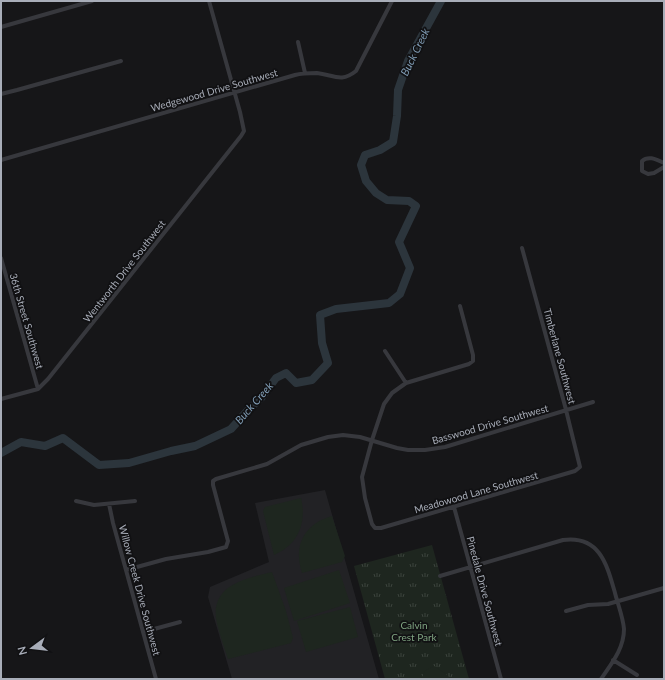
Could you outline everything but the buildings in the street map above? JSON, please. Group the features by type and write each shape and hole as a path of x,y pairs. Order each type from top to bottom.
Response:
{"street":[{"path":"1,27 92,1"},
{"path":"209,1 235,92"},
{"name":"Wedgewood Drive Southwest","path":"1,160 295,75 318,73 343,78 349,77 356,71 392,1"},
{"path":"298,42 305,73"},
{"path":"1,94 121,61"},
{"name":"Wentworth Drive Southwest","path":"38,389 48,380 241,136 244,131 243,123 235,92"},
{"path":"664,163 653,158 647,158 642,161 641,165 642,171 648,174 654,173 664,167"},
{"name":"Timberlane Southwest","path":"522,248 580,463 580,468"},
{"name":"36th Street Southwest","path":"1,258 38,389"},
{"path":"372,440 384,404 392,393 406,383 469,364 473,361 473,355 460,306"},
{"path":"385,350 406,383"},
{"path":"1,399 38,389"},
{"name":"Basswood Drive Southwest","path":"126,570 166,559 208,552 226,547 228,541 213,481 271,462 301,445 323,438 348,436 372,440 402,449 430,450 593,402"},
{"name":"Meadowood Lane Southwest","path":"372,440 363,471 362,482 364,498 370,518 375,528 381,528 454,507 575,471 580,468"},
{"path":"76,501 94,505 135,501"},
{"name":"Willow Creek Drive Southwest","path":"109,504 156,679"},
{"name":"Pinedale Drive Southwest","path":"454,507 501,679"},
{"path":"440,576 560,540 575,539 587,543 598,550 605,559 608,567 623,621 624,634 621,648 601,679"},
{"path":"566,611 584,606 604,605 618,602 664,588"},
{"path":"143,632 180,622"},
{"path":"613,660 636,675"}],"shaded area":[{"path":"325,490 379,679 232,679 208,597 210,587 269,562 255,503"}],"green space":[{"path":"301,498 303,516 299,532 289,545 274,555 263,511 265,507"},
{"path":"332,516 345,556 342,562 302,573 299,554 303,537 314,524"},
{"name":"Calvin Crest Park","path":"432,545 469,679 385,679 354,566"},
{"path":"339,570 350,603 294,621 284,588"},
{"path":"272,572 286,611 293,638 291,643 228,659 216,618 216,607 220,597 234,584"},
{"path":"350,607 358,637 306,652 297,621"},
{"path":"434,666 451,679 421,679 425,671"}],"waterway":[{"name":"Buck Creek","path":"1,453 21,442 45,446 63,438 99,465 129,463 195,446 231,429 262,397 276,378 286,373 296,383 312,380 328,363 322,343 320,315 336,309 389,303 400,294 410,268 399,242 416,206 409,201 387,200 376,193 366,181 361,165 365,155 380,150 393,142 397,116 398,90 408,61 441,1"}]}
